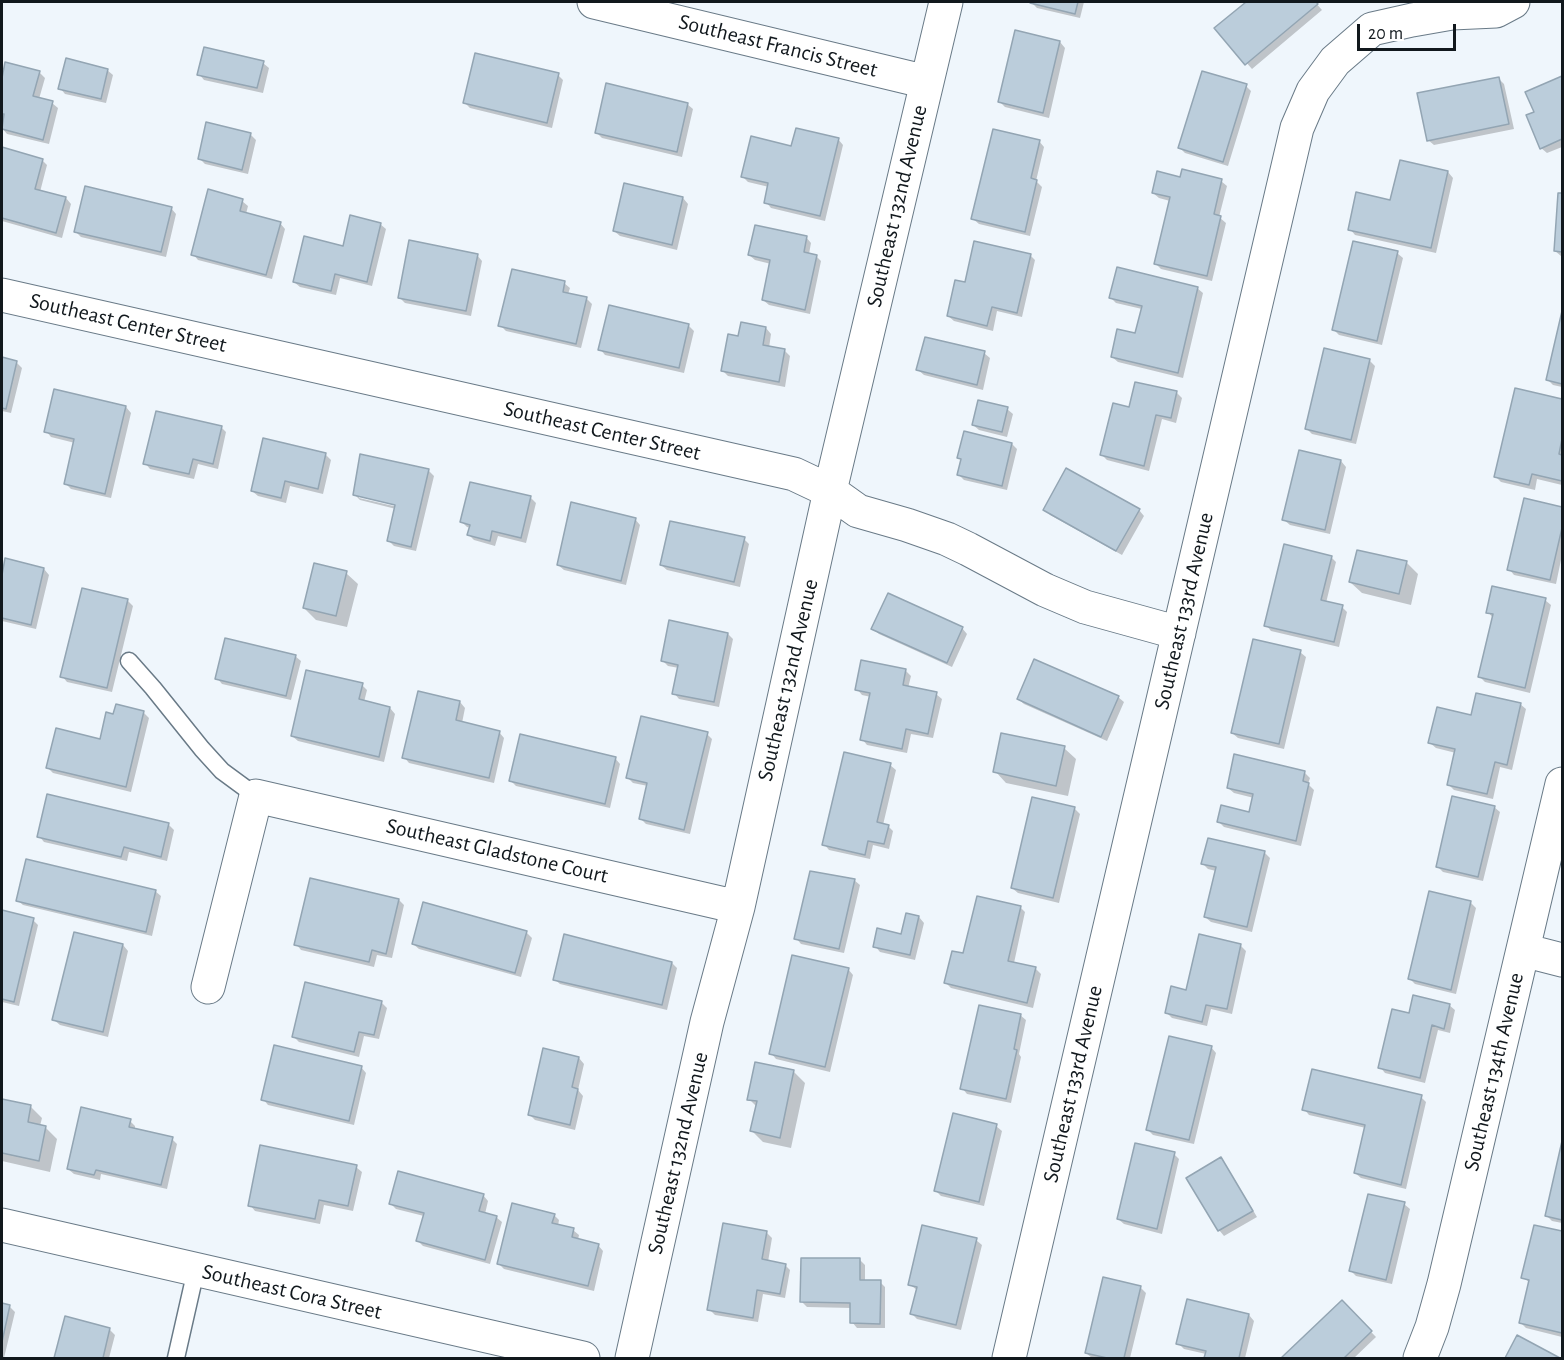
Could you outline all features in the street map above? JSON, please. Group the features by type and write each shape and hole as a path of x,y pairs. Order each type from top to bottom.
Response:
{"street":[{"name":"Southeast Francis Street","path":"594,2 927,82"},
{"name":"Southeast 132nd Avenue","path":"632,1359 707,1022 738,907 830,491 946,2"},
{"name":"Southeast 133rd Avenue","path":"1009,1359 1297,128 1313,91 1335,61 1372,29 1452,13 1496,11 1513,2"},
{"name":"Southeast Center Street","path":"2,295 794,474 830,491 858,511 947,539 1045,590 1085,607 1179,633"},
{"name":"Southeast 134th Avenue","path":"1420,1359 1444,1284 1563,784"},
{"name":"Southeast Gladstone Court","path":"256,796 738,907"},
{"path":"208,987 256,796"},
{"path":"1522,950 1563,960"},
{"name":"Southeast Cora Street","path":"2,1225 583,1359"}],"lane":[{"path":"129,661 222,771 256,796"},
{"path":"176,1359 196,1270"}],"building":[{"path":"1031,2 1078,2 1075,14"},
{"path":"1246,2 1316,2 1318,4 1245,65 1214,28"},
{"path":"1015,30 1060,41 1043,113 998,102"},
{"path":"204,47 264,61 257,88 197,75"},
{"path":"475,53 559,73 547,123 463,103"},
{"path":"66,58 108,69 101,99 58,89"},
{"path":"5,62 40,71 33,96 53,101 43,140 2,129 4,114 2,114 2,78"},
{"path":"1202,71 1247,84 1223,162 1178,148"},
{"path":"1562,76 1562,139 1540,149 1526,115 1534,112 1525,92"},
{"path":"1499,77 1509,124 1427,141 1417,93"},
{"path":"606,83 688,103 677,152 595,133"},
{"path":"206,122 251,133 242,170 198,159"},
{"path":"796,128 839,138 820,216 764,203 768,183 741,177 751,136 791,146"},
{"path":"993,129 1040,140 1031,178 1037,180 1025,232 971,219"},
{"path":"2,147 43,159 35,189 66,197 56,233 2,218"},
{"path":"1400,160 1448,171 1431,248 1348,230 1356,192 1390,200"},
{"path":"1182,169 1222,179 1214,214 1221,216 1207,276 1154,264 1170,197 1152,193 1157,171 1180,177"},
{"path":"624,183 683,197 672,245 613,231"},
{"path":"85,186 172,207 161,252 74,232"},
{"path":"208,189 243,199 240,211 281,222 266,275 191,255"},
{"path":"1558,193 1562,193 1562,252 1554,251"},
{"path":"350,215 381,223 367,282 335,274 331,291 293,282 304,236 343,246"},
{"path":"755,225 807,236 804,252 817,255 805,310 762,300 770,260 748,255"},
{"path":"409,240 478,254 466,311 398,298"},
{"path":"974,241 1031,254 1017,313 992,307 987,326 947,316 955,280 965,282"},
{"path":"1353,241 1398,251 1377,341 1332,330"},
{"path":"1117,267 1198,287 1178,373 1111,357 1117,329 1135,333 1142,306 1109,298"},
{"path":"512,269 565,281 563,292 587,297 576,344 498,326"},
{"path":"609,305 689,324 679,368 598,350"},
{"path":"1562,311 1562,384 1546,380"},
{"path":"741,322 766,327 763,345 785,349 779,382 721,371 728,334 738,336"},
{"path":"925,337 985,351 977,385 916,370"},
{"path":"1324,348 1370,359 1351,440 1305,429"},
{"path":"2,357 17,361 6,409 2,408"},
{"path":"1135,382 1177,391 1171,418 1156,415 1144,466 1100,455 1113,403 1129,407"},
{"path":"1515,388 1562,399 1562,439 1559,454 1562,455 1562,481 1532,474 1529,485 1494,477"},
{"path":"54,389 126,406 105,494 64,484 74,439 44,432"},
{"path":"978,400 1008,407 1002,432 972,425"},
{"path":"156,411 222,426 213,464 193,459 189,474 143,464"},
{"path":"964,431 1012,443 1002,486 957,475 961,459 957,458"},
{"path":"263,438 326,453 318,489 285,481 281,498 251,491"},
{"path":"1299,450 1341,460 1325,530 1282,520"},
{"path":"360,454 429,469 411,547 387,541 395,505 353,495"},
{"path":"1066,468 1140,509 1116,551 1043,510"},
{"path":"470,482 531,496 521,538 492,531 490,541 467,535 470,525 460,522"},
{"path":"1524,498 1562,507 1562,528 1550,580 1507,570"},
{"path":"571,502 636,518 621,581 557,565"},
{"path":"670,521 745,537 734,582 660,565"},
{"path":"1284,544 1332,556 1321,600 1343,605 1334,642 1264,626"},
{"path":"1357,550 1407,561 1399,594 1349,582"},
{"path":"5,558 44,568 31,625 2,618 2,575"},
{"path":"314,563 347,571 336,616 303,608"},
{"path":"1492,586 1546,598 1525,688 1478,677 1493,614 1486,613"},
{"path":"82,588 128,599 107,688 60,677"},
{"path":"888,593 963,627 947,663 871,629"},
{"path":"669,620 728,633 714,702 672,694 678,665 661,661"},
{"path":"225,638 296,655 286,696 215,679"},
{"path":"1253,639 1301,650 1279,744 1231,733"},
{"path":"1034,659 1119,696 1101,737 1017,699"},
{"path":"861,660 906,669 903,685 937,692 928,734 906,729 902,749 860,740 870,693 855,690"},
{"path":"306,670 363,683 359,699 390,707 379,757 291,736"},
{"path":"418,691 460,701 456,720 500,731 489,778 402,758"},
{"path":"1476,693 1521,703 1507,765 1495,762 1487,794 1447,785 1455,749 1428,743 1437,707 1471,715"},
{"path":"116,704 144,711 126,787 46,768 56,728 100,739 106,712 113,714"},
{"path":"641,716 708,732 684,830 639,819 647,783 626,778"},
{"path":"1001,733 1065,746 1056,786 993,772"},
{"path":"520,734 616,757 605,804 509,781"},
{"path":"844,752 891,763 877,822 889,825 884,844 868,841 865,855 822,845"},
{"path":"1234,754 1305,771 1303,781 1309,783 1296,841 1217,822 1221,805 1249,812 1253,794 1227,788"},
{"path":"47,794 169,823 161,857 124,847 121,857 37,837"},
{"path":"1452,796 1495,806 1478,877 1436,867"},
{"path":"1032,797 1075,807 1053,898 1011,888"},
{"path":"1208,838 1265,851 1247,927 1204,917 1216,867 1201,864"},
{"path":"26,859 156,890 146,932 16,901"},
{"path":"810,871 855,879 839,949 794,939"},
{"path":"310,878 399,899 386,954 372,950 369,962 294,945"},
{"path":"1429,891 1471,901 1451,990 1408,979"},
{"path":"977,896 1021,906 1008,961 1036,967 1027,1003 944,983 952,951 963,953"},
{"path":"423,902 527,931 515,973 412,944"},
{"path":"2,910 34,918 14,1002 2,999"},
{"path":"906,913 919,916 910,955 873,947 877,928 901,934"},
{"path":"74,932 123,944 103,1032 52,1020"},
{"path":"564,934 672,962 662,1005 553,980"},
{"path":"1199,934 1241,944 1227,1009 1206,1005 1202,1022 1165,1013 1171,986 1186,990"},
{"path":"792,955 849,968 825,1067 769,1054"},
{"path":"305,982 382,1001 374,1035 359,1032 354,1052 292,1037"},
{"path":"1413,995 1450,1004 1444,1029 1432,1025 1420,1078 1378,1068 1392,1009 1409,1013"},
{"path":"979,1005 1021,1014 1014,1049 1017,1050 1006,1099 960,1089"},
{"path":"1169,1036 1212,1046 1189,1140 1146,1130"},
{"path":"274,1045 362,1066 349,1121 261,1100"},
{"path":"543,1048 579,1057 572,1087 578,1089 570,1125 528,1115"},
{"path":"755,1062 794,1070 780,1138 750,1131 757,1101 747,1100"},
{"path":"1312,1069 1422,1095 1401,1185 1354,1173 1365,1125 1302,1110"},
{"path":"2,1099 31,1105 28,1122 46,1126 39,1161 2,1153"},
{"path":"81,1107 131,1119 129,1127 173,1137 161,1185 96,1170 94,1175 67,1169"},
{"path":"953,1113 997,1124 979,1202 934,1191"},
{"path":"1562,1141 1562,1220 1545,1216"},
{"path":"1135,1143 1175,1152 1157,1229 1117,1219"},
{"path":"260,1145 357,1165 348,1206 319,1200 315,1219 248,1206"},
{"path":"1221,1157 1253,1211 1218,1231 1186,1178"},
{"path":"398,1171 484,1194 479,1211 497,1216 485,1260 416,1241 424,1213 389,1204"},
{"path":"1368,1194 1405,1202 1386,1280 1349,1271"},
{"path":"512,1203 555,1214 552,1223 574,1228 572,1237 599,1244 588,1286 497,1264"},
{"path":"723,1223 767,1231 762,1259 786,1264 780,1294 757,1290 753,1318 707,1310"},
{"path":"922,1225 977,1238 956,1325 910,1314 917,1287 908,1285"},
{"path":"1534,1225 1562,1231 1562,1333 1519,1323 1529,1280 1521,1278"},
{"path":"801,1258 860,1258 860,1280 881,1280 880,1324 850,1323 850,1303 800,1302"},
{"path":"1103,1277 1141,1286 1124,1358 1107,1358 1085,1353"},
{"path":"1187,1299 1249,1314 1239,1358 1204,1358 1206,1351 1176,1344"},
{"path":"1342,1300 1372,1331 1344,1358 1281,1358"},
{"path":"2,1303 10,1305 2,1342"},
{"path":"65,1316 110,1328 103,1358 54,1358"},
{"path":"1517,1335 1560,1358 1505,1358"}]}
